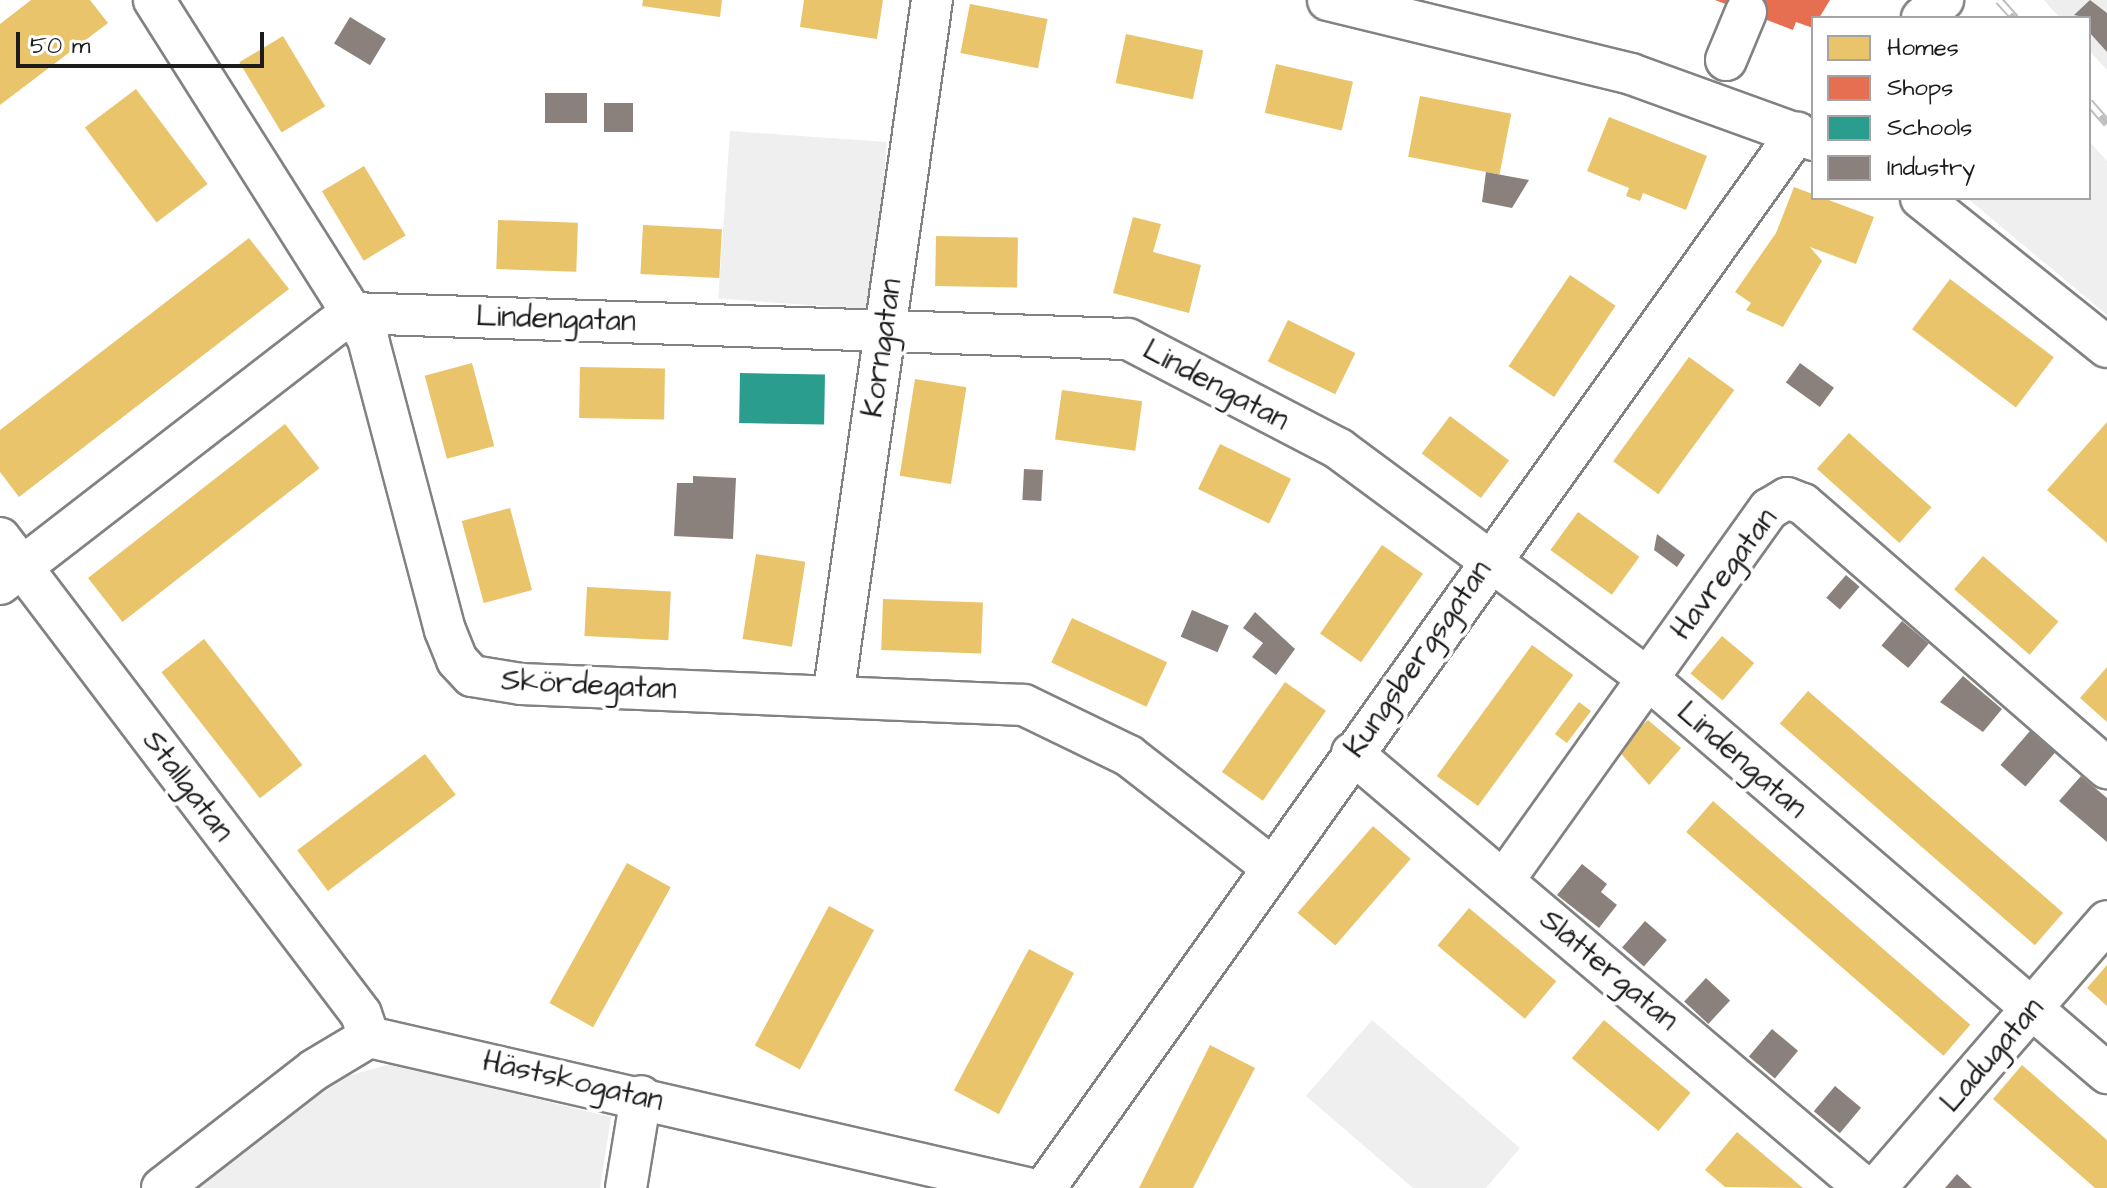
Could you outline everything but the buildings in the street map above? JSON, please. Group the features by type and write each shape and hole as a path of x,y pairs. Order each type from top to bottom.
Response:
{"street":[{"name":"Skördegatan","path":"154,0 368,339 445,630 457,660 472,676 521,684 1024,705 1129,756 1269,865"},
{"name":"Korngatan","path":"833,697 932,0"},
{"path":"1328,0 1439,13 1631,74 1805,137"},
{"path":"1924,16 1943,0"},
{"path":"1726,60 1746,12"},
{"name":"Kungsbergsgatan","path":"1045,1188 1269,865 1488,560 1805,137"},
{"path":"1923,200 2107,347"},
{"name":"Lindengatan","path":"351,313 885,328 1128,339 1339,449 1646,677 2107,1073"},
{"path":"8,563 351,313"},
{"name":"Havregatan","path":"1504,880 1646,677 1769,509 1796,499 2107,768"},
{"name":"Stallgatan","path":"8,563 361,1014 369,1037"},
{"name":"Slåttergatan","path":"1352,753 1865,1188"},
{"name":"Ladugatan","path":"1876,1188 2107,921"},
{"path":"162,1188 314,1070 369,1037"},
{"name":"Hästskogatan","path":"369,1037 641,1096 1027,1188"},
{"path":"626,1188 641,1096"}],"shaded area":[{"path":"2044,0 2107,0 2107,70 2091,52 2091,16 2058,16"},
{"path":"730,131 887,142 875,310 718,299"},
{"path":"2091,143 2107,161 2107,315 1969,200 2091,200"},
{"path":"1372,1020 1520,1148 1486,1188 1413,1188 1306,1096"},
{"path":"391,1064 611,1117 600,1188 194,1188 337,1079"}],"railway":[{"path":"1999,0 2013,16"},
{"path":"2091,104 2107,123"}]}
